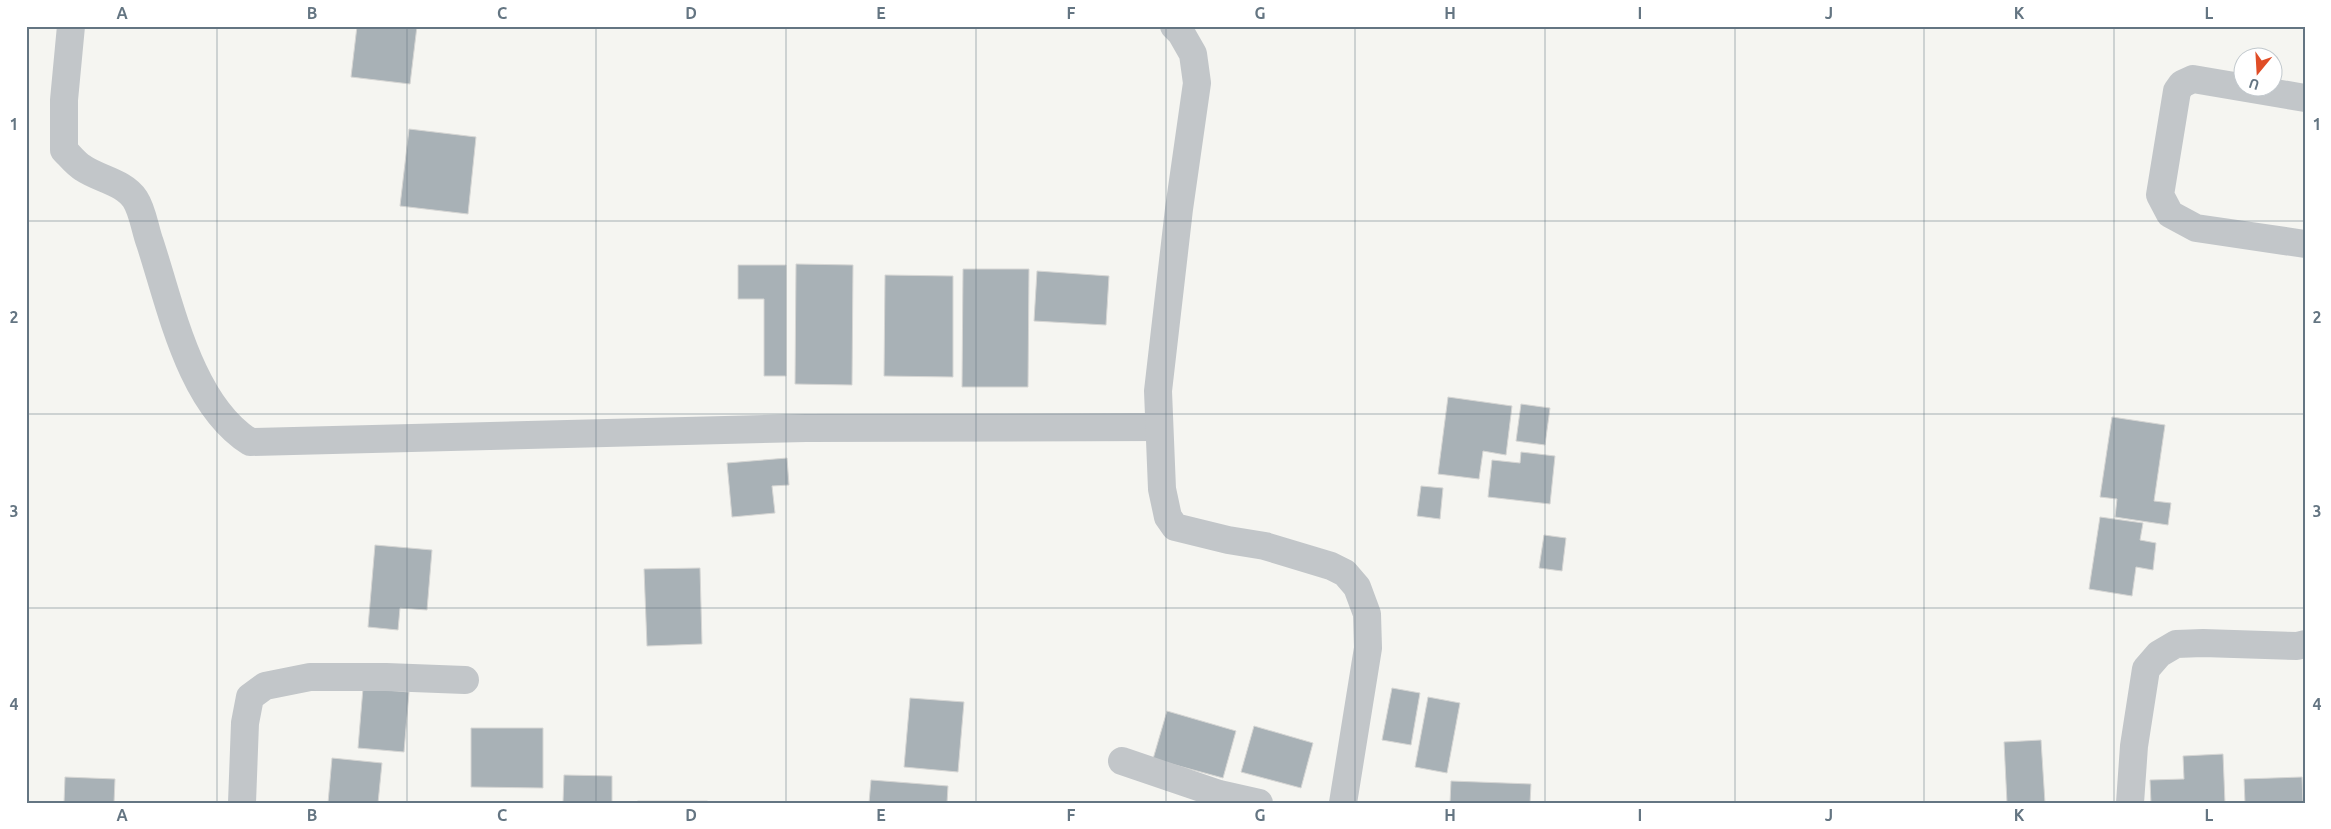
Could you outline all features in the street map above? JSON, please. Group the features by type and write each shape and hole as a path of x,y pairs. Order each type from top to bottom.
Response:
{"street":[{"path":"71,26 64,100 64,150 82,168 115,183 135,199 175,326 202,387 217,412 233,431 250,442 582,436 806,428 1159,428"},
{"path":"1174,26 1181,33 1193,54 1197,83 1158,391 1162,489 1168,516 1176,527 1228,540 1265,546 1331,566 1345,573 1357,587 1367,614 1368,648 1343,803"},
{"path":"2305,98 2193,79 2182,84 2177,91 2160,195 2170,214 2196,228 2305,244"},
{"path":"2130,803 2134,746 2146,670 2159,654 2176,644 2297,646 2305,644"},
{"path":"242,803 246,723 250,698 265,686 310,678 386,677 466,680"},
{"path":"1122,761 1218,794 1259,803"}],"building":[{"path":"357,26 417,26 410,84 351,77"},
{"path":"409,129 476,137 468,214 400,206"},
{"path":"796,264 853,265 852,385 795,384"},
{"path":"738,265 786,265 786,376 764,376 764,299 738,299"},
{"path":"963,269 1029,269 1028,387 962,387"},
{"path":"1037,271 1109,276 1106,325 1034,321"},
{"path":"885,275 953,276 953,377 884,376"},
{"path":"1448,397 1512,406 1506,455 1483,451 1479,479 1438,474"},
{"path":"1521,404 1550,408 1545,445 1516,441"},
{"path":"2112,417 2165,425 2154,501 2171,503 2168,525 2115,517 2117,499 2100,497"},
{"path":"1521,452 1555,456 1550,504 1488,497 1492,460 1520,463"},
{"path":"787,458 789,485 772,486 775,513 732,517 727,463"},
{"path":"1421,486 1443,488 1440,519 1417,516"},
{"path":"2100,517 2143,523 2140,540 2156,543 2153,570 2136,567 2132,596 2089,589"},
{"path":"1544,535 1566,538 1562,571 1539,568"},
{"path":"375,545 432,550 427,610 400,608 398,630 368,627"},
{"path":"700,568 702,644 647,646 644,569"},
{"path":"363,688 409,692 404,752 358,748"},
{"path":"1392,688 1420,693 1411,745 1382,740"},
{"path":"1428,697 1460,703 1447,773 1415,767"},
{"path":"910,698 964,702 958,772 904,767"},
{"path":"1167,711 1236,731 1223,778 1153,759"},
{"path":"1254,726 1313,743 1301,788 1241,772"},
{"path":"471,728 543,728 543,788 471,787"},
{"path":"2041,740 2045,803 2007,803 2004,742"},
{"path":"2223,754 2225,803 2151,803 2150,780 2184,779 2183,756"},
{"path":"332,758 382,763 378,803 328,803"},
{"path":"564,775 612,776 612,802 563,802"},
{"path":"65,777 115,779 114,803 64,803"},
{"path":"2302,777 2303,803 2245,803 2244,779"},
{"path":"871,780 948,786 947,803 869,803"},
{"path":"1451,781 1531,784 1530,803 1450,803"},
{"path":"638,801 707,801 707,803 638,803"}]}
